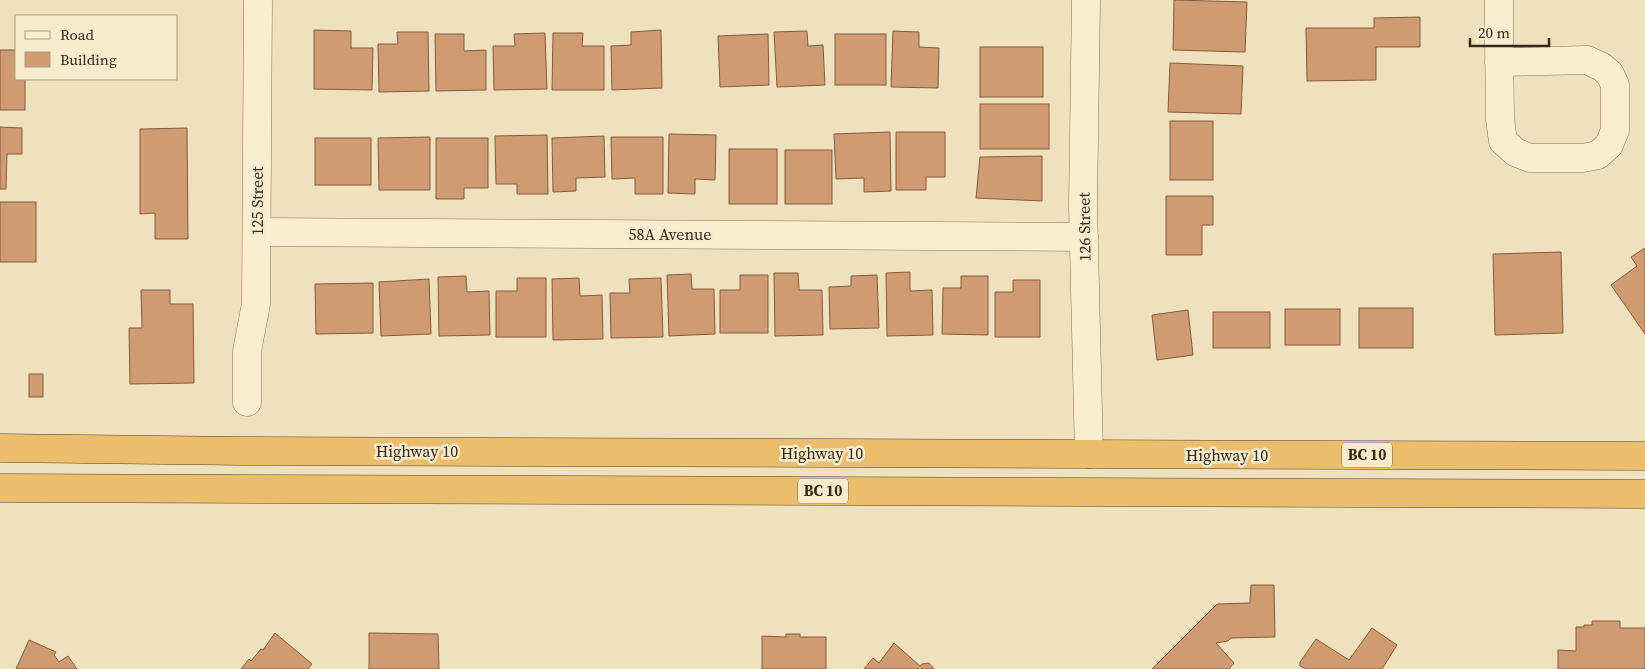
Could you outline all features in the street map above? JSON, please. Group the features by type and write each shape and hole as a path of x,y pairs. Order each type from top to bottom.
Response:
{"highway":[{"name":"Highway 10","path":"0,448 243,451 1645,456"},
{"name":"BC 10","path":"0,488 1645,494"}],"street":[{"name":"125 Street","path":"247,402 247,351 256,304 258,0"},
{"name":"126 Street","path":"1086,0 1084,238 1089,454"},
{"path":"1498,0 1499,62 1500,119 1503,141 1515,152 1530,158 1583,158 1598,155 1609,145 1615,130 1614,85 1610,74 1602,66 1587,60 1499,62"},
{"name":"58A Avenue","path":"257,232 1084,238"}],"building":[{"path":"1174,0 1247,2 1245,52 1173,50"},
{"path":"1420,17 1420,47 1376,47 1376,80 1307,81 1306,28 1374,28 1374,18"},
{"path":"314,30 351,31 351,48 373,48 372,90 314,89"},
{"path":"661,30 662,88 612,90 611,46 631,45 631,32"},
{"path":"807,31 808,46 823,45 825,85 777,87 774,32"},
{"path":"893,31 919,32 919,47 939,48 938,88 891,87"},
{"path":"397,32 428,32 429,91 379,92 378,44 398,44"},
{"path":"545,33 547,89 494,90 493,46 515,46 514,34"},
{"path":"553,33 583,33 582,46 604,46 604,90 552,90"},
{"path":"435,34 464,34 464,51 486,50 486,90 436,91"},
{"path":"768,34 769,85 720,87 718,36"},
{"path":"835,34 886,34 886,85 835,85"},
{"path":"980,47 1043,47 1043,97 980,97"},
{"path":"0,50 15,50 15,80 25,80 25,110 0,110"},
{"path":"1170,63 1243,66 1241,114 1168,112"},
{"path":"980,104 1049,104 1049,149 980,149"},
{"path":"1170,121 1213,121 1213,180 1170,180"},
{"path":"0,127 22,128 22,154 7,154 6,189 0,189"},
{"path":"187,128 188,239 155,239 155,213 140,214 140,129"},
{"path":"890,132 891,191 864,192 864,178 836,179 834,134"},
{"path":"896,132 945,132 945,177 926,177 926,190 896,190"},
{"path":"669,134 716,135 715,180 695,179 695,194 668,193"},
{"path":"547,135 548,194 517,194 517,184 496,184 495,136"},
{"path":"604,136 605,177 576,178 576,191 553,192 552,138"},
{"path":"430,137 430,190 379,190 378,138"},
{"path":"611,137 663,137 663,194 635,194 635,178 612,179"},
{"path":"315,138 371,138 371,185 315,185"},
{"path":"436,138 488,138 488,188 464,188 464,199 436,199"},
{"path":"729,149 777,149 777,204 729,204"},
{"path":"785,150 832,150 832,204 785,204"},
{"path":"1042,156 1042,201 976,198 980,157"},
{"path":"1166,196 1213,196 1213,225 1202,225 1202,255 1166,255"},
{"path":"0,202 36,202 36,262 0,262"},
{"path":"1645,248 1645,334 1611,285 1637,266 1631,257"},
{"path":"1561,252 1563,333 1495,335 1493,254"},
{"path":"910,272 910,291 932,290 933,335 887,336 886,273"},
{"path":"774,273 798,273 799,290 822,290 823,335 775,336"},
{"path":"691,274 692,289 714,289 715,334 669,336 667,275"},
{"path":"740,275 768,275 768,333 720,333 720,290 740,290"},
{"path":"877,275 879,328 830,329 829,287 851,286 851,276"},
{"path":"466,276 467,292 489,291 490,335 439,336 438,277"},
{"path":"961,276 988,276 988,335 942,334 943,288 961,288"},
{"path":"517,278 546,278 546,337 496,337 496,291 517,291"},
{"path":"579,278 580,296 602,295 603,339 553,340 552,279"},
{"path":"661,278 663,337 611,338 610,293 630,293 629,279"},
{"path":"429,279 431,334 381,336 379,282"},
{"path":"1013,280 1040,280 1040,337 995,337 995,292 1013,292"},
{"path":"373,283 373,333 316,334 315,284"},
{"path":"141,290 170,290 170,304 193,304 194,383 130,384 129,328 142,328"},
{"path":"1359,308 1413,308 1413,348 1359,348"},
{"path":"1285,309 1340,309 1340,345 1285,345"},
{"path":"1188,310 1193,355 1157,360 1152,315"},
{"path":"1213,312 1270,312 1270,348 1213,348"},
{"path":"29,374 43,374 43,397 29,397"},
{"path":"1251,585 1274,585 1275,637 1231,638 1228,641 1216,643 1234,663 1229,669 1152,669 1217,604 1250,603"},
{"path":"1592,621 1620,621 1620,628 1645,628 1645,669 1558,669 1558,650 1576,651 1576,627 1592,625"},
{"path":"1372,628 1397,645 1382,669 1306,669 1300,666 1300,662 1316,639 1349,660"},
{"path":"275,633 312,664 308,669 241,669 249,659 251,661 261,649 263,650"},
{"path":"369,633 438,634 439,669 369,669"},
{"path":"786,634 800,634 800,637 826,637 826,669 762,669 762,636 786,637"},
{"path":"29,640 56,652 54,655 59,662 68,656 77,669 16,669"},
{"path":"894,643 920,666 929,663 934,669 864,669 873,658 879,663"}]}
